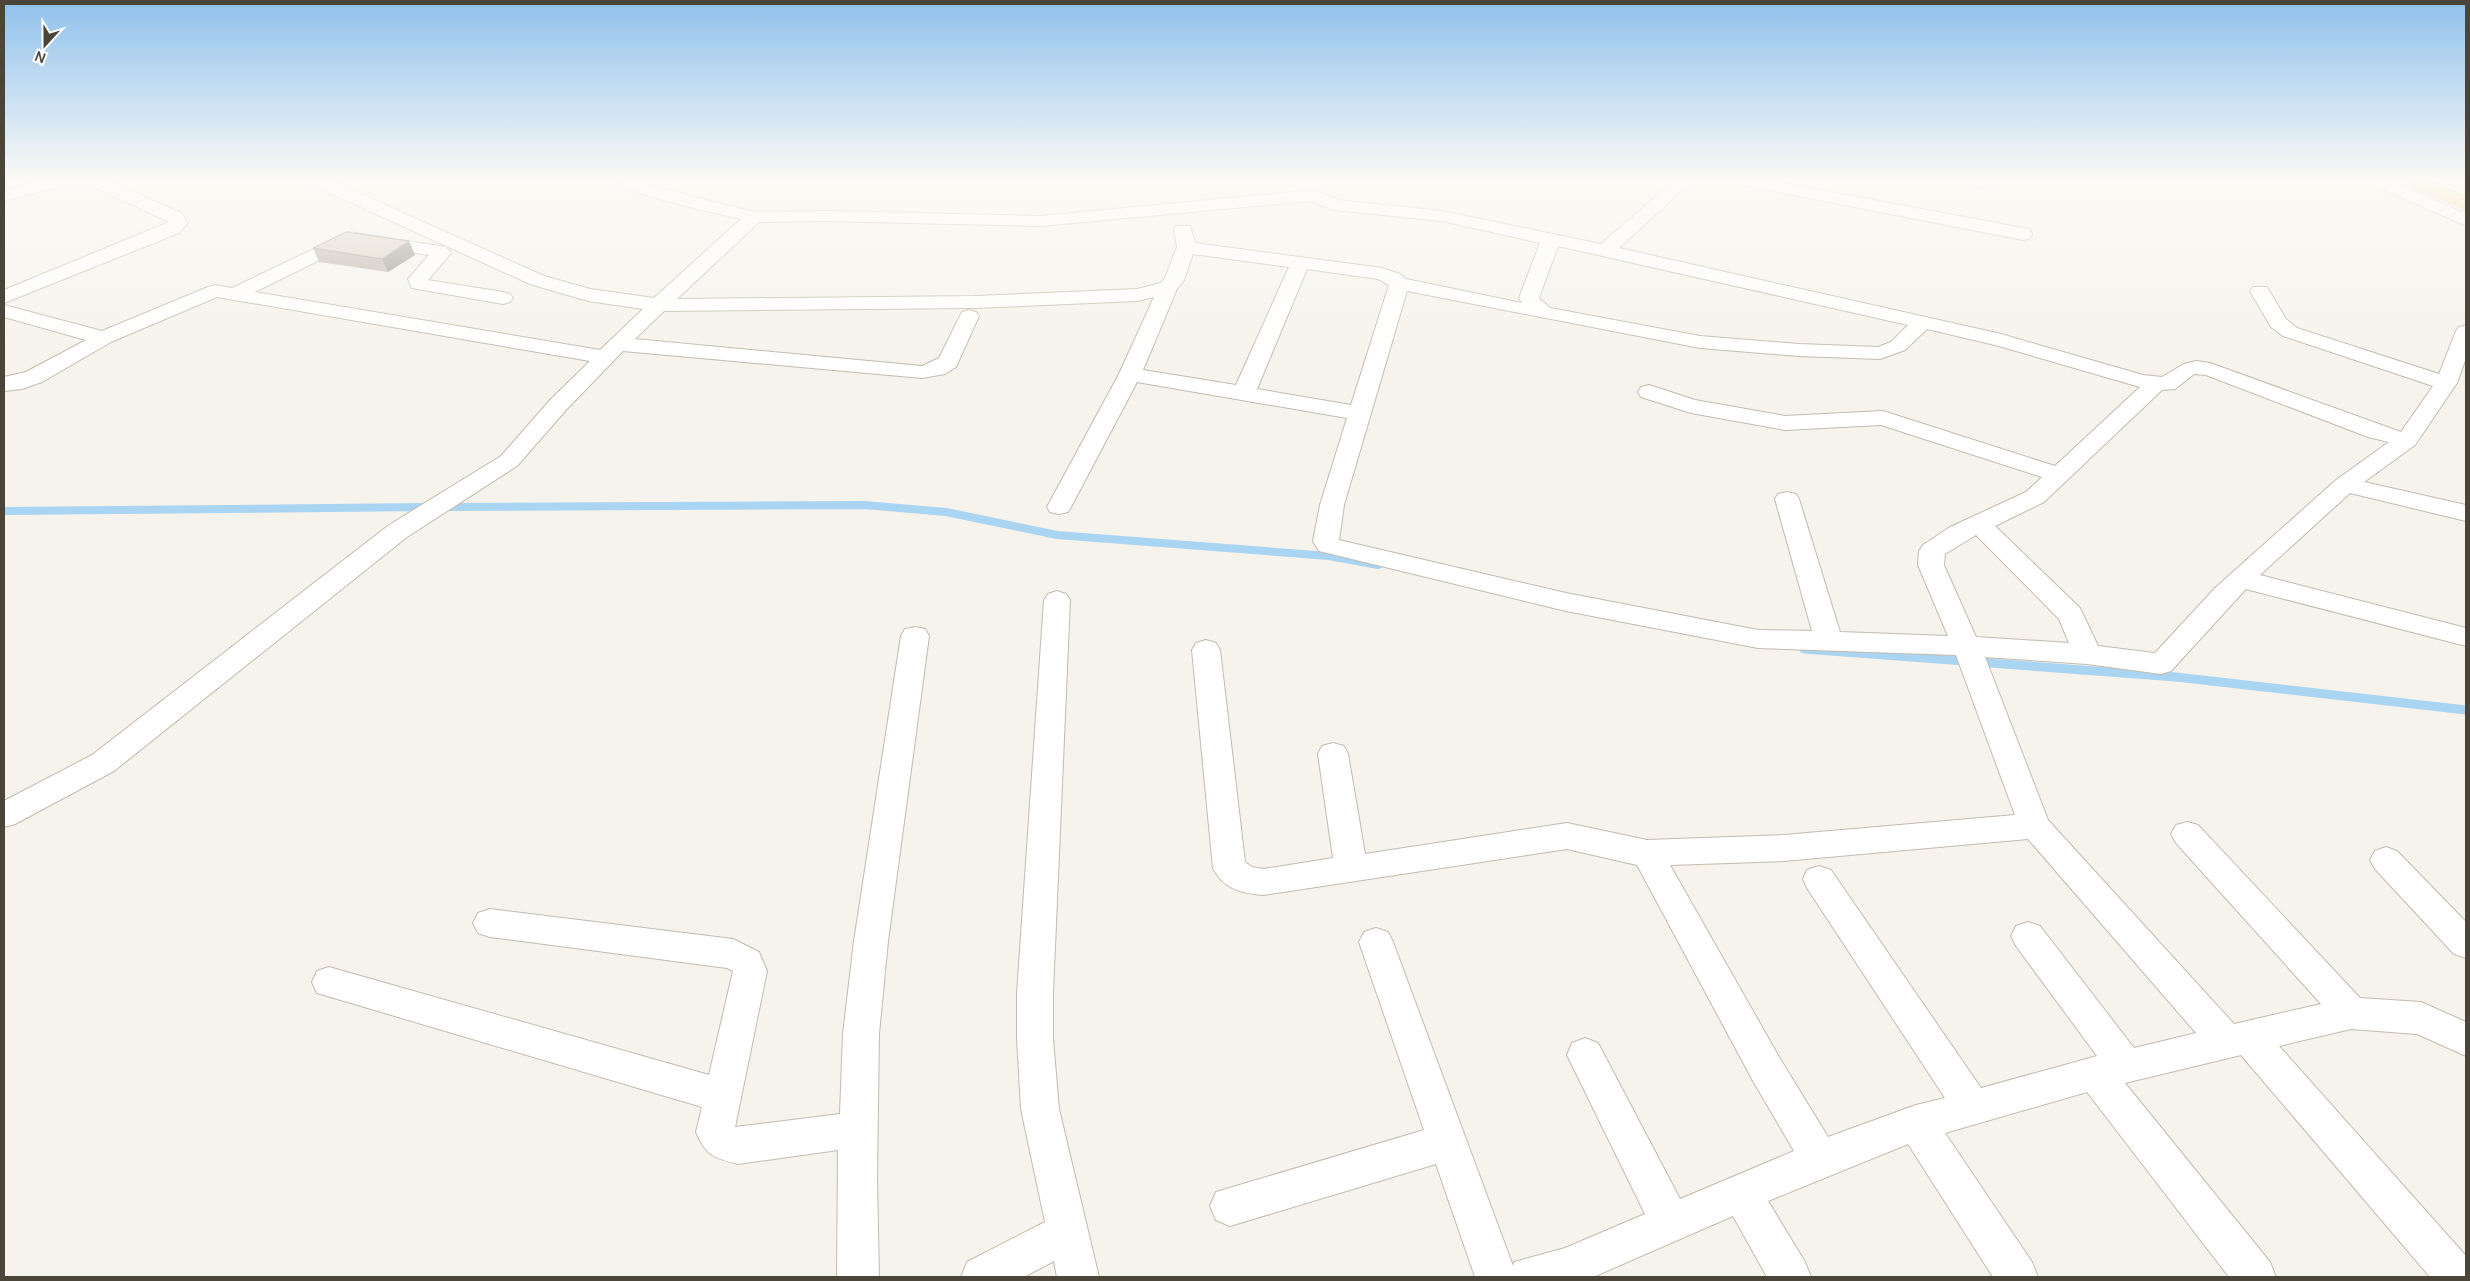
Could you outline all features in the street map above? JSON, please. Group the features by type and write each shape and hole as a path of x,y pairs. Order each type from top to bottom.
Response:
{"street":[{"path":"4,296 142,241"},
{"path":"4,384 22,382 104,338 215,291 322,241"},
{"path":"235,294 343,241"},
{"path":"368,241 439,251 441,253 418,279 419,284 503,298"},
{"path":"452,241 538,280 588,295 659,305 975,302 1137,295 1168,287"},
{"path":"4,815 103,762 398,531 509,461 558,405 611,351 728,241"},
{"path":"1059,507 1130,374 1168,287 1174,280 1186,247 1185,241"},
{"path":"1544,313 1535,307 1529,298 1550,241"},
{"path":"1560,241 2020,345 2156,384 2167,384 2185,369 2196,366 2210,369 2376,432 2407,440"},
{"path":"1606,250 1616,241"},
{"path":"1186,247 1382,274 1399,284 1700,342 1799,350 1880,353 1898,346 1922,322"},
{"path":"1244,394 1300,263"},
{"path":"1399,284 1332,505 1326,541 1334,548 1566,602 1758,639 2087,654 2161,664 2224,594 2345,485 2407,440 2446,383 2466,331"},
{"path":"462,334 513,289 523,287 643,320"},
{"path":"215,291 462,334 611,351 922,372 937,369 948,362 969,316"},
{"path":"2260,291 2278,322 2290,332 2446,383"},
{"path":"4,311 104,338"},
{"path":"1130,374 1360,413"},
{"path":"2156,384 2035,496 1958,533 1932,551 1931,565 1968,649 2035,826 2239,1040 2457,1277"},
{"path":"1649,392 1691,406 1785,423 1883,418 2059,475"},
{"path":"2345,485 2466,513"},
{"path":"1787,499 1829,642"},
{"path":"1978,523 2070,614 2080,631 2087,654"},
{"path":"2241,579 2466,637"},
{"path":"1057,600 1035,993 1035,1039 1040,1109 1078,1277"},
{"path":"858,1277 861,1034 871,941 915,636"},
{"path":"1206,650 1229,868 1244,880 1264,882 1567,836 1580,837 1628,851 1647,853 1784,848 2035,826"},
{"path":"1333,754 1351,868"},
{"path":"2187,834 2351,1013"},
{"path":"1647,853 1766,1068 1820,1159"},
{"path":"2386,860 2466,944"},
{"path":"1820,879 1973,1108"},
{"path":"490,923 733,954 747,962 750,971 715,1132 723,1142 738,1146 859,1129"},
{"path":"2028,936 2110,1070 2255,1277"},
{"path":"1376,942 1496,1277"},
{"path":"329,982 723,1096"},
{"path":"1555,1274 1820,1159 1916,1123 2110,1070 2351,1013 2421,1018 2465,1038"},
{"path":"1585,1055 1671,1224"},
{"path":"1916,1123 2018,1277"},
{"path":"1230,1206 1448,1142"},
{"path":"1742,1194 1790,1277"},
{"path":"982,1277 1068,1232"}],"building":[{"path":"328,241 409,241 382,259 313,248"}],"waterway":[{"path":"442,507 864,505 946,512 1057,535 1329,556 1378,565"},
{"path":"4,511 429,507"},
{"path":"1804,649 2176,677 2466,710"}]}
